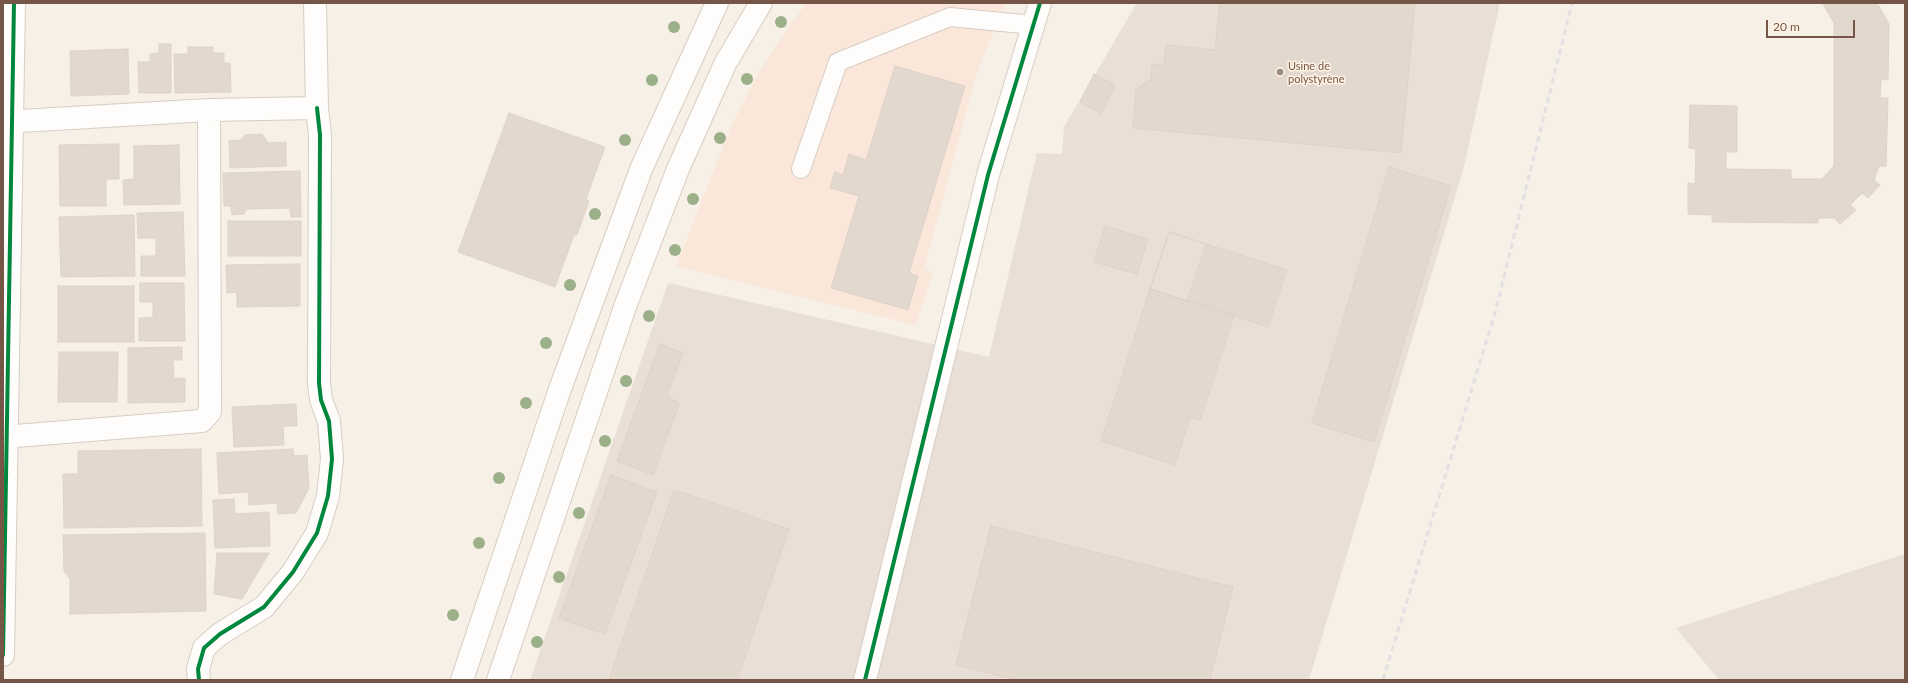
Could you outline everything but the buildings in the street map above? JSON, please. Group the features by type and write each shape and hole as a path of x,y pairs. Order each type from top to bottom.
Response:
{"street":[{"path":"3,655 7,122 14,3"},
{"path":"199,680 198,669 204,648 220,634 264,607 293,572 317,533 328,496 332,459 329,421 321,400 320,383 320,135 317,108 315,3"},
{"path":"462,680 560,389 642,167 717,3"},
{"path":"498,680 624,312 678,169 725,64 761,3"},
{"path":"865,680 988,175 1040,3"},
{"path":"7,122 209,110 317,108"},
{"path":"5,437 202,421 210,412 209,110"}],"lane":[{"path":"801,169 838,62 950,17 1033,25"}],"shaded area":[{"path":"807,3 1005,3 976,75 924,269 933,272 916,325 676,266 731,127 759,72 792,22"},
{"path":"1137,3 1500,3 1464,167 1309,680 530,680 668,283 989,357 1037,153 1062,154 1064,127"},
{"path":"1905,554 1905,680 1719,680 1676,628"}],"railway":[{"path":"1383,680 1495,313 1572,3"}],"cycle path":[{"path":"3,655 14,3"},
{"path":"865,680 988,175 1040,3"},
{"path":"199,680 198,669 204,648 220,634 264,607 293,572 317,533 328,496 332,459 329,421 321,400 319,383 320,135 317,108"}],"place":[{"name":"Usine de polystyrène","path":"1280,72"}]}
